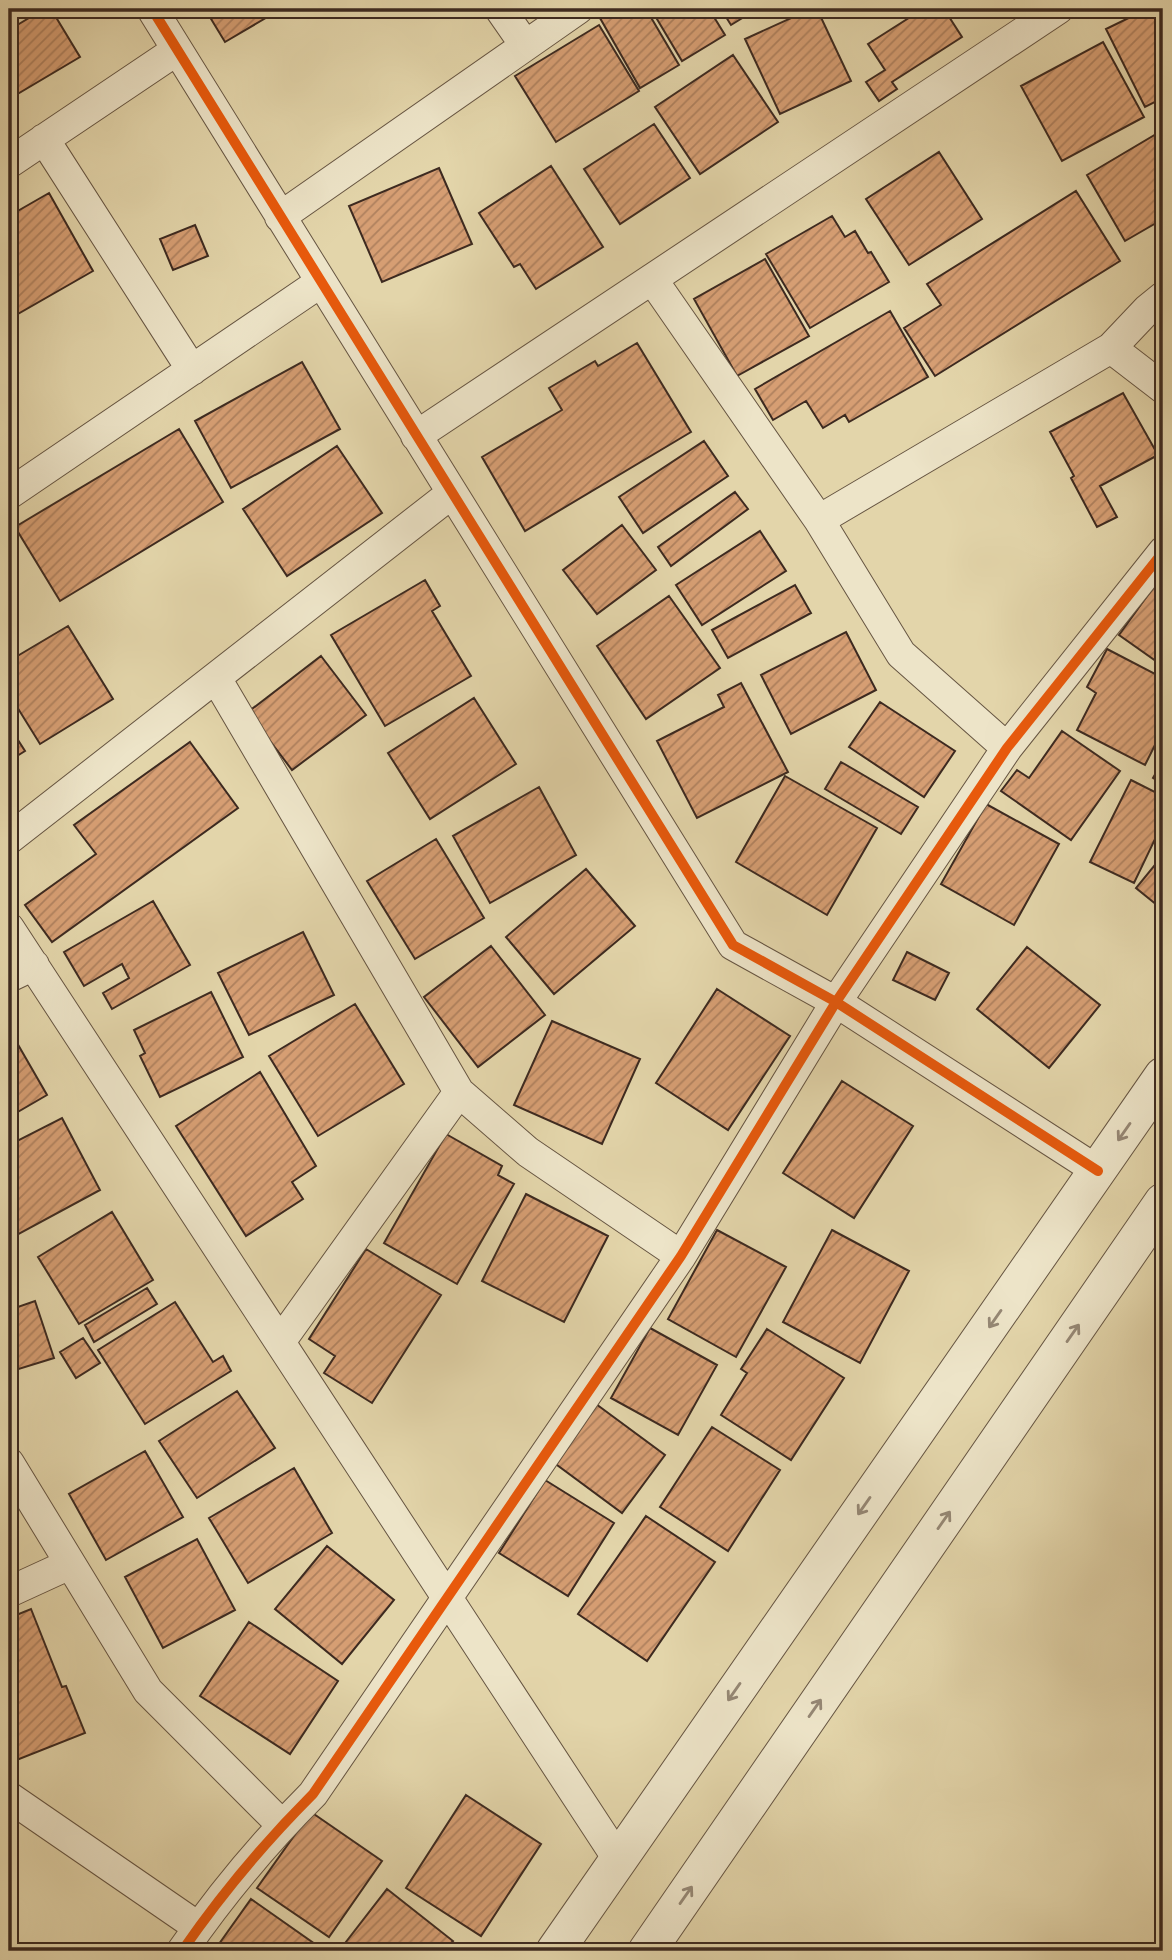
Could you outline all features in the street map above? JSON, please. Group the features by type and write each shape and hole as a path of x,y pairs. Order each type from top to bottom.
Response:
{"street":[{"path":"152,9 733,946 836,1002 1098,1171"},
{"path":"500,9 525,45"},
{"path":"280,217 578,9"},
{"path":"416,436 652,279 1026,18 1058,9"},
{"path":"9,163 177,50"},
{"path":"44,139 192,370"},
{"path":"652,279 819,520 901,654 1007,748"},
{"path":"9,494 321,282"},
{"path":"819,520 1111,348 1163,297"},
{"path":"1111,348 1163,388"},
{"path":"9,839 452,493"},
{"path":"9,1797 190,1939 282,1825 313,1794 681,1256 836,1002 1007,748 1163,552"},
{"path":"216,678 459,1092 528,1152 681,1256"},
{"path":"9,928 22,971 280,1342 618,1859"},
{"path":"555,1951 1163,1076"},
{"path":"280,1342 459,1092"},
{"path":"647,1951 1163,1202"},
{"path":"9,1463 148,1690 282,1825"},
{"path":"9,1592 70,1564"}],"building":[{"path":"44,9 51,9 80,57 9,99 9,30"},
{"path":"205,9 281,9 225,42"},
{"path":"615,9 646,9 679,65 640,88 600,18"},
{"path":"651,9 709,9 725,35 682,61"},
{"path":"721,9 757,9 731,25"},
{"path":"811,9 817,9 851,81 780,114 745,39"},
{"path":"923,9 944,9 962,37 892,82 897,89 879,101 866,82 885,70 868,44"},
{"path":"1147,9 1163,9 1163,98 1145,107 1106,29"},
{"path":"599,25 639,91 556,142 515,76"},
{"path":"1103,42 1144,117 1062,161 1021,86"},
{"path":"733,55 778,122 700,174 655,107"},
{"path":"654,124 690,178 620,224 584,169"},
{"path":"1163,130 1163,219 1125,241 1087,175"},
{"path":"939,152 982,219 909,265 866,199"},
{"path":"551,166 603,247 536,289 520,264 514,267 479,213"},
{"path":"439,168 472,244 382,282 349,206"},
{"path":"1076,191 1120,261 935,376 904,328 941,305 927,284"},
{"path":"49,193 93,271 9,319 9,216"},
{"path":"832,216 845,237 855,231 889,282 810,328 766,254"},
{"path":"195,225 208,256 173,270 160,239"},
{"path":"765,259 809,336 737,376 694,299"},
{"path":"890,311 928,377 849,422 845,415 823,428 806,401 773,420 755,389"},
{"path":"637,343 691,432 525,531 482,457 562,410 549,388 595,361 598,366"},
{"path":"302,362 340,429 231,488 195,421"},
{"path":"1123,393 1158,455 1100,486 1117,517 1097,527 1050,432"},
{"path":"179,429 223,502 60,601 15,527"},
{"path":"704,441 728,476 643,533 619,497"},
{"path":"337,446 382,513 287,576 243,509"},
{"path":"735,492 748,509 671,566 658,547"},
{"path":"622,525 656,570 597,614 563,570"},
{"path":"760,531 786,571 702,625 676,585"},
{"path":"1163,574 1163,666 1119,635"},
{"path":"425,580 440,606 432,611 471,676 385,726 331,635"},
{"path":"795,585 811,613 728,658 712,630"},
{"path":"669,596 720,668 646,719 597,646"},
{"path":"68,626 113,699 40,744 9,694 9,661"},
{"path":"846,632 876,690 791,734 761,675"},
{"path":"1107,649 1163,678 1163,729 1145,765 1077,730 1096,693 1087,687"},
{"path":"321,656 366,715 292,770 248,712"},
{"path":"741,683 788,772 697,818 657,741 724,707 718,695"},
{"path":"474,698 516,764 430,819 388,753"},
{"path":"880,702 955,751 924,797 849,747"},
{"path":"9,726 25,751 9,761"},
{"path":"1062,731 1120,771 1071,840 1001,791 1017,770 1029,778"},
{"path":"190,742 238,808 52,942 25,905 96,854 74,825"},
{"path":"1163,761 1163,784 1153,778"},
{"path":"841,762 918,807 901,834 825,789"},
{"path":"785,776 877,828 827,915 736,862"},
{"path":"1131,780 1163,796 1163,843 1155,839 1134,883 1090,862"},
{"path":"539,787 576,855 490,903 453,836"},
{"path":"986,804 1059,844 1014,925 941,884"},
{"path":"436,839 484,918 415,959 367,881"},
{"path":"1163,855 1163,910 1136,888"},
{"path":"586,869 635,926 554,994 506,937"},
{"path":"153,901 190,965 112,1009 103,993 129,978 122,964 84,986 64,952"},
{"path":"303,932 334,995 249,1035 218,973"},
{"path":"491,946 545,1015 478,1067 424,997"},
{"path":"1027,947 1100,1005 1049,1068 977,1009"},
{"path":"907,952 949,973 935,1000 893,980"},
{"path":"717,989 790,1036 728,1130 656,1083"},
{"path":"211,992 243,1057 160,1097 140,1056 145,1053 134,1030"},
{"path":"355,1004 404,1084 318,1136 269,1056"},
{"path":"552,1021 640,1059 602,1144 514,1105"},
{"path":"9,1029 47,1095 9,1117"},
{"path":"260,1072 316,1166 292,1182 303,1199 246,1236 176,1126"},
{"path":"842,1081 913,1126 854,1218 783,1173"},
{"path":"62,1118 100,1190 15,1236 9,1224 9,1145"},
{"path":"446,1134 502,1166 498,1175 514,1184 457,1284 384,1243"},
{"path":"526,1194 608,1236 564,1322 482,1281"},
{"path":"112,1212 153,1280 79,1324 38,1257"},
{"path":"717,1230 786,1267 736,1357 668,1319"},
{"path":"832,1230 909,1271 860,1363 783,1322"},
{"path":"366,1249 441,1295 372,1403 324,1373 335,1356 309,1339"},
{"path":"9,1277 18,1307 35,1301 54,1358 9,1372"},
{"path":"147,1288 157,1304 94,1342 85,1325"},
{"path":"175,1302 213,1362 223,1356 231,1371 145,1424 98,1350"},
{"path":"650,1328 717,1365 678,1435 611,1398"},
{"path":"767,1329 844,1378 791,1460 721,1415 747,1373 741,1369"},
{"path":"83,1338 100,1363 76,1378 60,1352"},
{"path":"237,1391 275,1448 197,1498 159,1441"},
{"path":"596,1404 665,1455 622,1513 553,1462"},
{"path":"712,1427 780,1470 728,1551 660,1507"},
{"path":"145,1451 183,1517 106,1560 69,1494"},
{"path":"294,1468 332,1533 248,1583 209,1518"},
{"path":"545,1480 614,1523 568,1596 499,1553"},
{"path":"646,1516 715,1562 647,1661 578,1614"},
{"path":"197,1539 235,1610 163,1648 125,1577"},
{"path":"327,1546 394,1600 342,1664 275,1609"},
{"path":"31,1609 62,1687 66,1686 85,1733 9,1763 9,1618"},
{"path":"249,1622 338,1681 290,1754 200,1696"},
{"path":"466,1795 541,1844 481,1936 406,1888"},
{"path":"311,1812 382,1861 329,1937 257,1888"},
{"path":"387,1889 453,1941 444,1951 339,1951"},
{"path":"251,1899 322,1949 214,1951"}],"cycle path":[{"path":"152,9 733,945 836,1002 1098,1171"},
{"path":"182,1951 244,1870 313,1794 681,1256 836,1002 1007,748 1163,552"}]}
